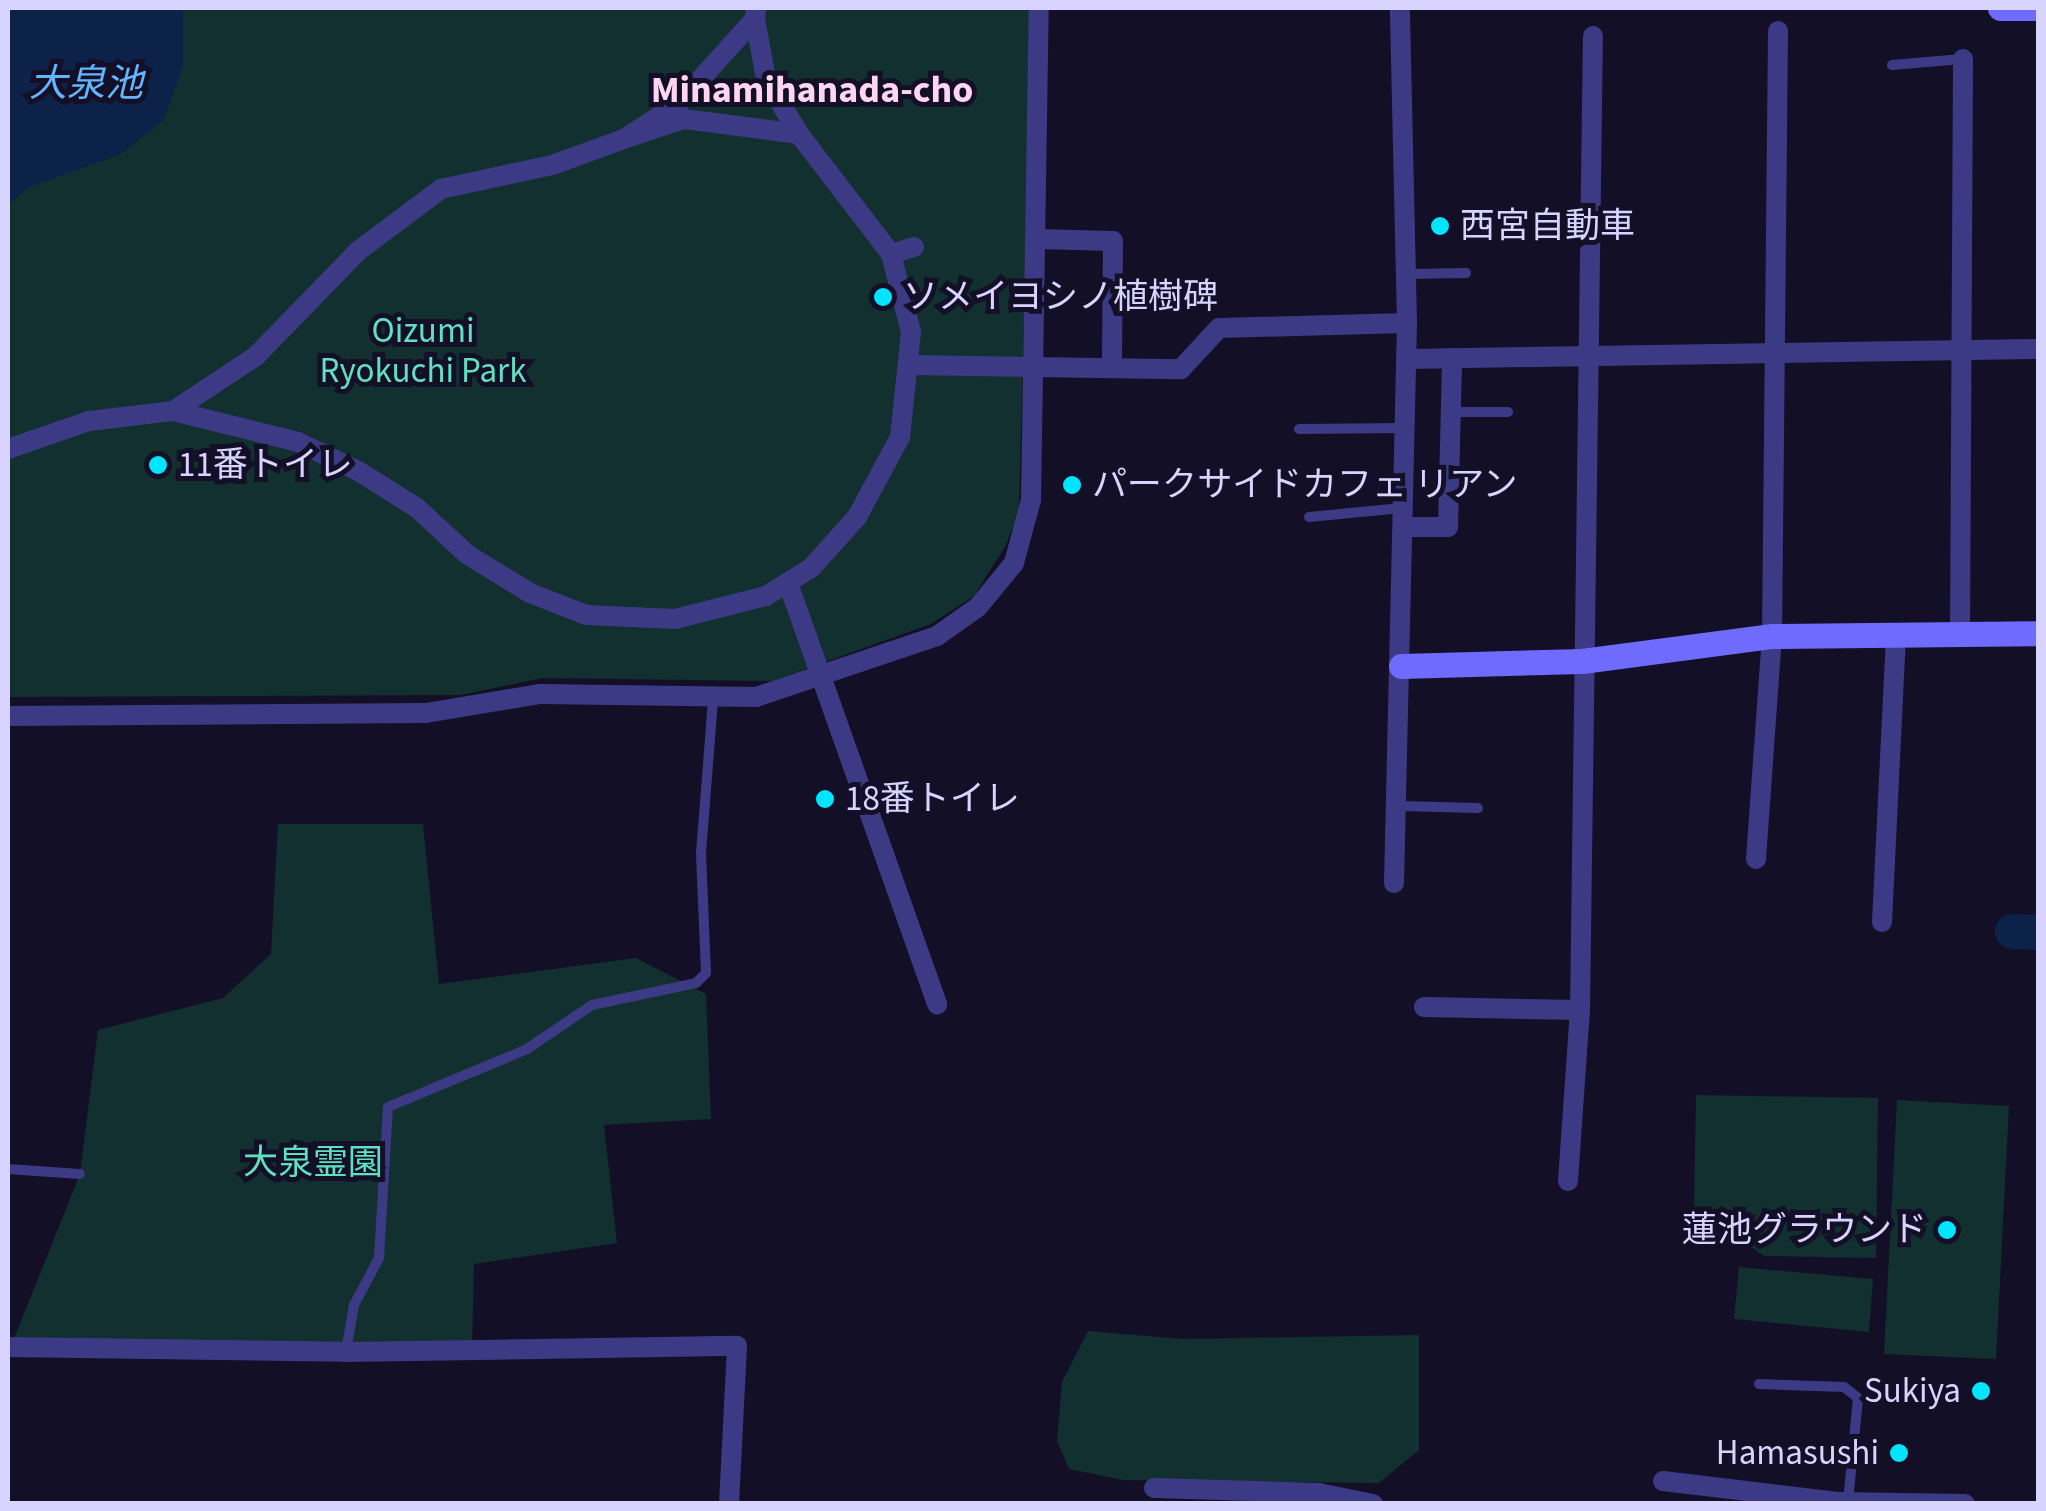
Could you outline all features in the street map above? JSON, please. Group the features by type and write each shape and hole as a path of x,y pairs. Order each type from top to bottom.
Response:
{"street":[{"path":"8,716 426,712 540,694 756,697 826,678 936,636 999,586 1014,563 1029,514 1039,8"},
{"path":"1394,883 1400,806 1407,323 1400,8"},
{"path":"2000,8 2038,8"},
{"path":"8,448 88,421 173,412 298,442 360,472 417,508 468,555 530,593 586,615 644,622 686,618 726,611 788,584 858,518 881,479 900,436 912,365 892,254 798,134 766,79 756,13"},
{"path":"624,138 679,103 756,13"},
{"path":"1756,859 1772,636 1778,31"},
{"path":"1568,1181 1580,1010 1593,36"},
{"path":"1960,634 1964,59"},
{"path":"173,412 256,356 358,251 440,189 552,165 683,119 798,134"},
{"path":"1036,239 1114,241 1112,368"},
{"path":"892,254 914,248"},
{"path":"912,365 1181,369 1219,328 1407,323"},
{"path":"1406,359 2038,349"},
{"path":"1404,518 1448,527 1452,358"},
{"path":"788,584 826,678 937,1004"},
{"path":"1400,666 1582,662 1772,636 2038,633"},
{"path":"1882,922 1896,635"},
{"path":"1424,1007 1580,1010"},
{"path":"8,1347 346,1352 737,1346 729,1504"},
{"path":"1663,1481 1848,1502 1966,1504"},
{"path":"1154,1488 1319,1493 1373,1504"}],"lane":[{"path":"1892,64 1964,59"},
{"path":"1406,274 1466,273"},
{"path":"1451,412 1508,412"},
{"path":"1299,430 1405,428"},
{"path":"1309,518 1404,518"},
{"path":"346,1352 354,1305 379,1258 388,1107 527,1049 592,1005 696,982 706,973 701,852 713,698"},
{"path":"1400,806 1478,808"},
{"path":"8,1169 80,1174"},
{"path":"1759,1384 1844,1387 1858,1398 1848,1502"}],"green space":[{"name":"Oizumi Ryokuchi Park","path":"8,8 1032,8 1019,512 1006,545 974,596 931,624 772,681 542,678 461,695 8,697"},
{"name":"大泉霊園","path":"278,824 423,824 439,984 636,958 706,994 711,1119 604,1125 617,1243 474,1264 472,1350 11,1346 80,1174 98,1030 223,998 271,954"},
{"path":"1696,1095 1878,1098 1876,1258 1764,1256 1694,1208"},
{"name":"蓮池グラウンド","path":"1897,1100 2009,1106 1996,1359 1884,1354"},
{"path":"1739,1267 1873,1279 1869,1332 1734,1319"},
{"path":"1088,1331 1183,1339 1419,1335 1419,1450 1379,1483 1123,1480 1069,1469 1057,1441 1062,1382"}],"water":[{"name":"大泉池","path":"8,8 183,8 183,66 164,120 121,154 30,187 8,205"}],"waterway":[{"path":"2012,931 2038,932"}],"place":[{"name":"西宮自動車","path":"1440,226"},
{"name":"ソメイヨシノ植樹碑","path":"883,297"},
{"name":"11番トイレ","path":"158,465"},
{"name":"パークサイドカフェ リアン","path":"1072,485"},
{"name":"18番トイレ","path":"825,799"},
{"name":"蓮池グラウンド","path":"1947,1230"},
{"name":"Sukiya","path":"1981,1391"},
{"name":"Hamasushi","path":"1899,1453"}],"district":[{"name":"Minamihanada-cho","path":"812,91"}]}
